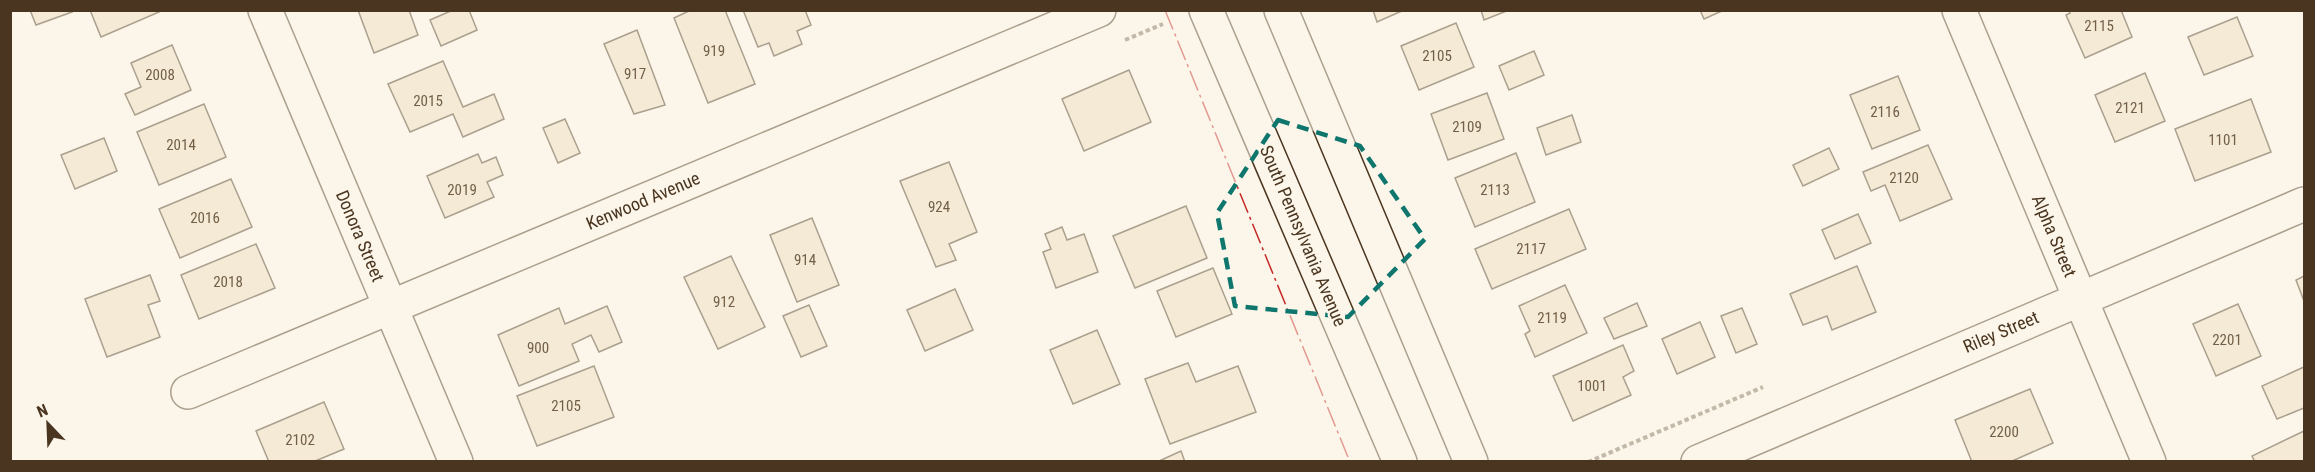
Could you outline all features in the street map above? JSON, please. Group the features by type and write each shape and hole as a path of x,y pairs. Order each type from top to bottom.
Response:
{"street":[{"name":"Donora Street","path":"265,10 456,462"},
{"name":"Kenwood Avenue","path":"188,392 1098,10"},
{"name":"South Pennsylvania Avenue","path":"1206,10 1400,462"},
{"path":"1281,10 1471,462"},
{"name":"Alpha Street","path":"1959,10 2149,462"},
{"name":"Riley Street","path":"1698,462 2304,204"}],"path":[{"path":"1119,42 1163,24"},
{"path":"1588,462 1763,387"}],"highlighted area":[{"path":"1278,120 1360,146 1425,239 1348,317 1235,306 1217,213"}],"building":[{"path":"30,10 71,10 72,12 36,25"},
{"path":"90,10 159,10 159,12 101,37"},
{"path":"358,10 409,10 418,35 374,53"},
{"path":"453,10 469,10 477,30 441,46 430,20"},
{"path":"691,10 725,10 755,84 708,103 674,18"},
{"path":"743,10 805,10 811,25 797,31 802,44 774,56 769,43 758,47"},
{"path":"1373,10 1404,10 1377,22"},
{"path":"1481,10 1509,10 1484,20"},
{"path":"1700,10 1724,10 1704,19"},
{"path":"2069,10 2121,10 2132,37 2085,58 2066,15 2070,13"},
{"path":"2237,17 2253,56 2204,75 2188,37"},
{"path":"1456,23 1474,67 1419,90 1401,46"},
{"path":"637,30 665,105 634,114 604,44"},
{"path":"172,45 191,90 135,115 125,94 141,87 131,63"},
{"path":"1534,51 1544,75 1509,90 1499,66"},
{"path":"443,61 463,107 494,94 504,119 463,137 453,114 410,132 388,84"},
{"path":"1129,70 1151,122 1084,151 1062,99"},
{"path":"2145,73 2165,121 2115,142 2095,95"},
{"path":"1898,76 1920,130 1872,149 1850,95"},
{"path":"1487,93 1504,139 1448,160 1431,114"},
{"path":"2251,99 2271,152 2195,181 2175,129"},
{"path":"204,104 226,157 159,185 137,132"},
{"path":"1572,115 1581,142 1546,155 1537,128"},
{"path":"565,119 580,153 558,163 543,128"},
{"path":"104,138 117,171 75,189 61,155"},
{"path":"1928,145 1952,199 1900,221 1885,185 1871,191 1863,172"},
{"path":"1829,148 1839,169 1803,186 1793,165"},
{"path":"1516,153 1535,202 1475,227 1455,178"},
{"path":"478,154 482,163 496,157 503,175 487,182 494,197 445,218 427,176"},
{"path":"949,162 977,232 949,244 956,260 936,267 900,181"},
{"path":"231,179 252,227 180,258 159,209"},
{"path":"1186,206 1207,258 1135,288 1113,236"},
{"path":"1569,209 1586,249 1492,289 1475,249"},
{"path":"1858,214 1871,243 1835,259 1822,230"},
{"path":"812,218 839,285 797,302 770,235"},
{"path":"1062,227 1067,240 1084,234 1098,272 1056,288 1043,252 1051,249 1045,234"},
{"path":"256,244 275,288 199,319 181,275"},
{"path":"731,256 765,327 718,349 684,277"},
{"path":"1857,266 1876,312 1832,330 1827,316 1803,325 1790,294"},
{"path":"1213,268 1232,314 1176,337 1157,291"},
{"path":"150,275 160,301 148,305 160,337 107,357 85,299"},
{"path":"2304,276 2304,301 2296,280"},
{"path":"1565,285 1587,333 1535,357 1525,334 1530,331 1519,306"},
{"path":"955,289 973,330 925,351 907,310"},
{"path":"1637,303 1647,326 1614,339 1604,318"},
{"path":"2238,304 2261,356 2216,376 2193,324"},
{"path":"809,305 827,346 801,357 783,316"},
{"path":"607,306 622,342 599,352 591,335 572,344 579,361 519,386 498,335 559,308 565,324"},
{"path":"1742,308 1757,344 1736,353 1721,316"},
{"path":"1700,322 1715,357 1677,374 1662,339"},
{"path":"1097,330 1120,384 1073,404 1050,350"},
{"path":"1623,345 1634,371 1623,377 1631,395 1573,421 1553,376"},
{"path":"1188,363 1196,382 1238,366 1256,412 1170,444 1145,379"},
{"path":"594,366 614,417 537,446 517,396"},
{"path":"2304,367 2304,408 2277,419 2262,386"},
{"path":"2030,389 2053,443 2010,462 1972,462 1955,420"},
{"path":"324,402 344,449 313,462 269,462 256,431"},
{"path":"2304,431 2304,462 2255,462 2252,456"},
{"path":"1181,451 1185,462 1157,462"}],"power":[{"path":"1165,10 1350,462"}]}
